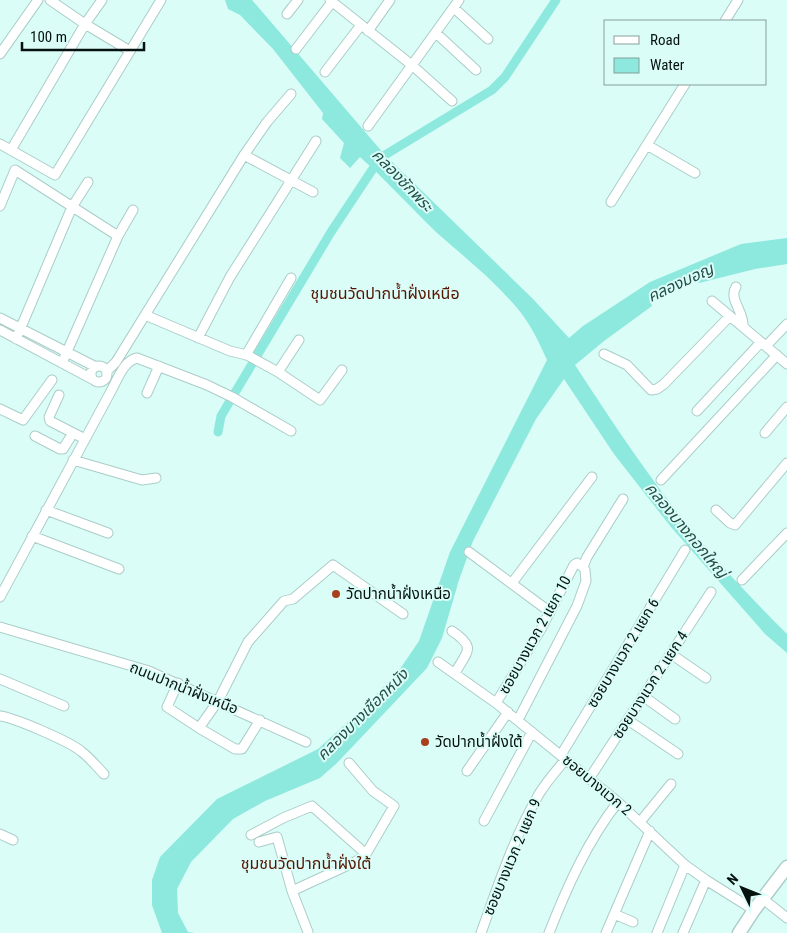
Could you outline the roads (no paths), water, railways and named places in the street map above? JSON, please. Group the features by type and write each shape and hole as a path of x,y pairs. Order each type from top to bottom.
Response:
{"main road":[{"path":"740,933 754,910 787,867"}],"street":[{"path":"0,54 38,0"},
{"path":"50,0 85,24 130,50"},
{"path":"11,150 85,24 102,0"},
{"path":"0,144 55,176 161,0"},
{"path":"287,14 298,0"},
{"path":"325,72 390,0"},
{"path":"368,126 460,0"},
{"path":"726,20 738,0"},
{"path":"296,49 331,1 413,66 452,101"},
{"path":"454,8 488,39"},
{"path":"436,34 476,70"},
{"path":"611,202 684,85"},
{"path":"0,330 97,382 102,382 106,379 107,371 116,362 244,155 267,122 291,94"},
{"path":"198,338 230,277 316,141"},
{"path":"646,145 695,173"},
{"path":"244,155 313,192"},
{"path":"0,206 15,170 118,236"},
{"path":"16,339 72,207 88,182"},
{"path":"62,363 118,236 133,210"},
{"path":"247,355 291,278"},
{"path":"736,287 733,297 742,316 743,327"},
{"path":"712,301 787,364"},
{"path":"145,315 230,351 247,355 278,372 320,400 342,370"},
{"path":"604,354 627,365 651,390 657,389 730,316"},
{"path":"0,318 96,367 103,367 107,371"},
{"path":"697,411 764,344 787,324"},
{"path":"278,372 299,340"},
{"path":"660,480 777,355"},
{"path":"0,597 73,460 127,363 132,359 138,358 232,397 290,431"},
{"path":"147,393 159,366"},
{"path":"92,379 92,371 96,367"},
{"path":"0,409 23,420 52,380"},
{"path":"59,395 49,417 50,421 85,439"},
{"path":"765,433 787,407"},
{"path":"35,436 63,449 73,433"},
{"path":"73,460 142,480 156,478"},
{"path":"716,510 730,524 735,525 787,463"},
{"path":"512,583 592,477"},
{"name":"ซอยบางแวก 2 แยก 10","path":"496,703 550,612 574,565 577,564 583,567 587,557 623,499"},
{"path":"46,510 108,533"},
{"path":"742,580 787,532"},
{"path":"32,536 119,569"},
{"name":"ซอยบางแวก 2 แยก 6","path":"563,758 685,550"},
{"path":"469,552 550,612"},
{"path":"199,728 218,701 248,642 284,601 293,599 333,566 403,614"},
{"path":"518,720 577,606 586,581 583,567"},
{"name":"ซอยบางแวก 2 แยก 4","path":"589,779 711,592"},
{"name":"ถนนปากน้ำฝั่งเหนือ","path":"0,627 140,668 218,701 306,742"},
{"path":"452,631 468,644 468,649 455,674"},
{"path":"671,654 706,678"},
{"name":"ซอยบางแวก 2","path":"438,662 508,712 618,802 685,865 754,910"},
{"path":"0,679 64,706"},
{"path":"178,684 167,707 235,749 242,749 260,720"},
{"path":"643,696 675,719"},
{"path":"467,771 508,712"},
{"path":"0,716 20,722 70,744 82,751 104,774"},
{"path":"628,720 678,754"},
{"path":"484,821 532,732"},
{"name":"ซอยบางแวก 2 แยก 9","path":"481,933 501,875 522,828 540,794 563,758"},
{"path":"292,891 355,862 366,854 394,806 373,791 349,764"},
{"path":"640,822 671,784"},
{"path":"549,933 566,890 607,816 618,802"},
{"path":"251,835 283,818 312,806 366,854"},
{"path":"606,933 650,831"},
{"path":"0,834 13,840"},
{"path":"259,842 277,837 292,891 308,932"},
{"path":"657,933 685,865"},
{"path":"683,933 706,880"},
{"path":"763,900 787,918"},
{"path":"614,914 633,922"}],"water":[{"path":"225,0 252,0 384,154 533,299 569,338 583,326 650,282 741,244 787,238 787,264 755,269 699,283 695,280 661,292 651,302 652,306 575,365 640,462 682,518 733,578 787,634 787,653 765,634 671,527 614,454 564,379 536,419 473,541 442,638 427,668 337,763 320,778 265,801 233,819 191,862 177,889 178,913 188,932 195,933 162,933 152,905 152,880 160,857 217,799 318,749 361,710 398,672 419,641 450,552 547,360 526,320 498,287 436,232 360,157 350,168 340,158 344,143 322,119 323,113 273,49 240,15 228,9"}],"waterway":[{"name":"คลองชักพระ","path":"218,432 221,416 331,232 380,158 492,90 505,77 556,0"}],"place":[{"name":"วัดปากน้ำฝั่งเหนือ","path":"336,594"},
{"name":"วัดปากน้ำฝั่งใต้","path":"425,742"}],"district":[{"name":"ชุมชนวัดปากน้ำฝั่งเหนือ","path":"385,293"},
{"name":"ชุมชนวัดปากน้ำฝั่งใต้","path":"306,863"}],"water label":[{"name":"คลองมอญ","path":"680,282"},
{"name":"คลองบางกอกใหญ่","path":"687,530"},
{"name":"คลองบางเชือกหนัง","path":"362,714"}]}
